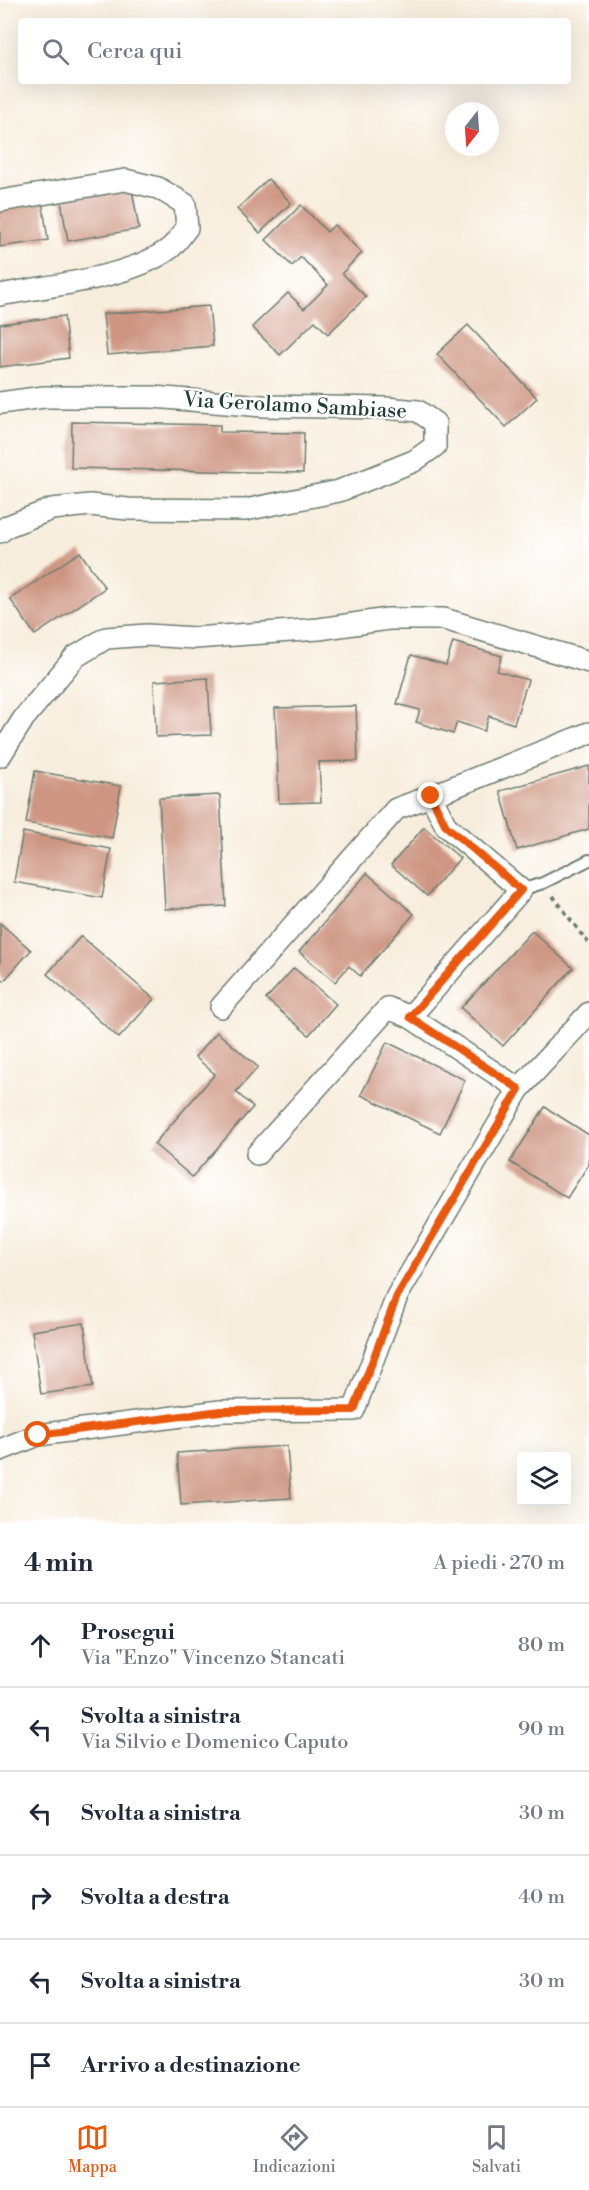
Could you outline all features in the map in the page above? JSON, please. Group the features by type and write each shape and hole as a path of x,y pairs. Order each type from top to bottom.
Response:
{"street":[{"path":"0,201 125,180 158,188 185,204 187,228 171,248 145,264 116,273 0,295"},
{"name":"Via Gerolamo Sambiase","path":"0,403 44,398 153,397 263,406 386,408 418,411 435,423 435,446 414,461 339,491 245,510 128,509 90,505 52,509 8,526 0,532"},
{"path":"0,756 24,718 75,657 106,638 147,635 195,638 319,629 388,619 444,619 589,662"},
{"path":"221,1007 396,809 589,733"},
{"path":"410,1017 521,890 446,826 431,796"},
{"path":"257,1154 388,1008 410,1017 519,1089"},
{"path":"0,1450 38,1435 220,1411 354,1410 397,1296 519,1089 589,1013"}],"lane":[{"path":"521,890 543,883 589,860"}],"path":[{"path":"543,883 589,944"}],"building":[{"path":"268,179 291,203 260,233 237,209"},
{"path":"131,184 139,229 68,241 60,196"},
{"path":"42,200 48,240 0,247 0,206"},
{"path":"301,205 327,232 334,225 362,253 342,273 366,297 328,334 315,321 280,355 252,327 288,293 304,309 328,285 301,257 292,266 266,240"},
{"path":"209,306 213,346 107,355 103,314"},
{"path":"64,316 69,358 0,367 0,324"},
{"path":"468,325 537,398 506,427 437,354"},
{"path":"72,422 220,425 220,432 304,433 303,473 71,468"},
{"path":"80,552 105,588 35,635 10,599"},
{"path":"453,642 502,656 497,671 528,680 514,724 489,716 484,731 457,722 453,734 416,722 420,710 397,704 411,655 446,665"},
{"path":"208,678 211,735 156,737 154,681"},
{"path":"356,706 358,761 319,762 321,802 279,803 275,708"},
{"path":"589,766 589,829 517,850 500,791"},
{"path":"35,771 121,786 112,838 26,823"},
{"path":"220,795 226,906 165,909 159,798"},
{"path":"424,827 460,858 427,896 391,865"},
{"path":"23,832 111,849 102,898 14,882"},
{"path":"367,873 414,914 360,976 349,966 335,982 299,952"},
{"path":"0,923 31,950 4,981 0,977"},
{"path":"532,931 573,968 503,1046 461,1008"},
{"path":"81,936 154,999 119,1038 47,974"},
{"path":"294,968 336,1004 309,1035 266,999"},
{"path":"217,1032 258,1067 236,1092 253,1107 192,1177 154,1144 215,1074 195,1057"},
{"path":"387,1042 465,1080 440,1133 361,1095"},
{"path":"545,1107 589,1135 589,1164 567,1198 510,1162"},
{"path":"84,1323 93,1387 41,1394 32,1331"},
{"path":"287,1446 291,1498 181,1505 177,1453"}],"route":[{"path":"38,1435 220,1411 354,1410 397,1296 519,1089 410,1017 521,890 446,826 431,796"}]}
